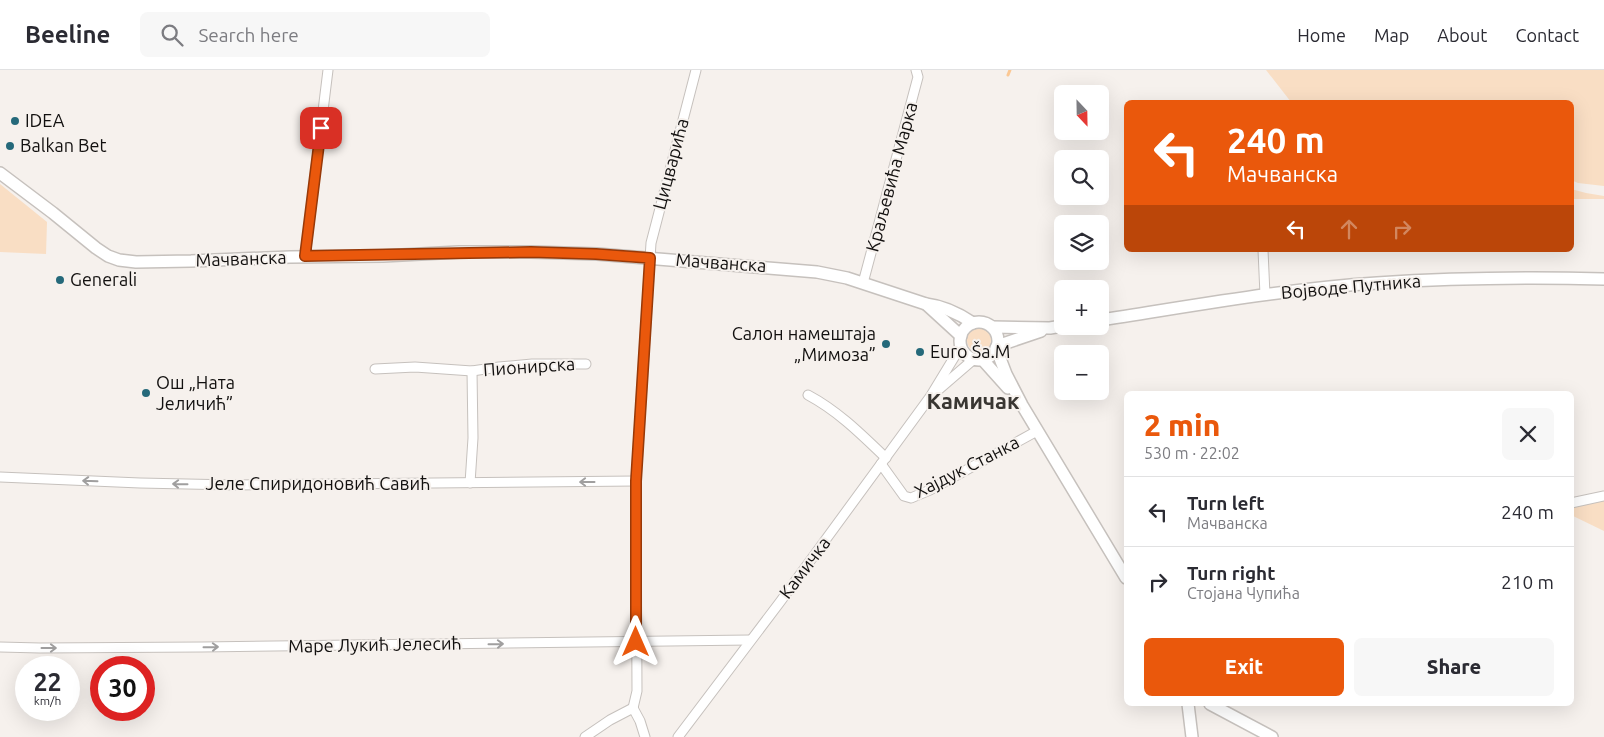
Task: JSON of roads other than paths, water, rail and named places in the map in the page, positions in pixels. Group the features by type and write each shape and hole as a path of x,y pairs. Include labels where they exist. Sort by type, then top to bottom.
{"main road":[{"name":"Мачванска","path":"0,173 96,248 108,256 119,260 136,262 191,261 305,256 531,252 596,254 808,271 847,278 926,304 938,306 973,323"},
{"name":"Војводе Путника","path":"1109,319 1218,301 1377,283 1531,277 1604,279"},
{"name":"Мачванска","path":"926,304 961,341"},
{"path":"1050,328 992,327 982,322 973,323 965,328 961,341 966,354 978,359 990,356 997,347 1054,327"},
{"path":"992,327 998,336 997,347"},
{"name":"Хајдук Станка","path":"997,347 1006,374 1022,405 1124,575"},
{"name":"Хајдук Станка","path":"978,359 1022,405"},
{"path":"1188,706 1192,737"},
{"path":"1214,706 1272,737"}],"street":[{"path":"305,256 328,70"},
{"name":"Цицварића","path":"633,708 637,691 636,481 651,243 696,70"},
{"name":"Краљевића Марка","path":"863,283 918,77 916,70"},
{"path":"1263,252 1264,295"},
{"name":"Камичка","path":"678,737 930,397 961,341"},
{"name":"Камичка","path":"930,397 978,359"},
{"name":"Пионирска","path":"375,368 415,367 472,371 532,364 586,364"},
{"name":"Пионирска","path":"470,483 473,438 472,371"},
{"name":"Хајдук Станка","path":"808,395 841,416 883,461 904,496 911,498 930,490 1037,431"},
{"name":"Јеле Спиридоновић Савић","path":"0,478 228,485 636,481"},
{"path":"1574,502 1604,496"},
{"name":"Маре Лукић Јелесић","path":"0,646 40,648 202,647 750,640"},
{"path":"585,737 610,720 633,708 645,737"}],"waterway":[{"name":"Камичак","path":"1008,75 1010,70"}],"place":[{"name":"IDEA","path":"15,121"},
{"name":"Balkan Bet","path":"10,146"},
{"name":"Generali","path":"60,280"},
{"name":"Салон намештаја „Мимоза”","path":"886,344"},
{"name":"Euro Ša.M","path":"920,352"},
{"name":"Ош „Ната Јеличић”","path":"146,393"}],"district":[{"name":"Камичак","path":"973,401"}]}
